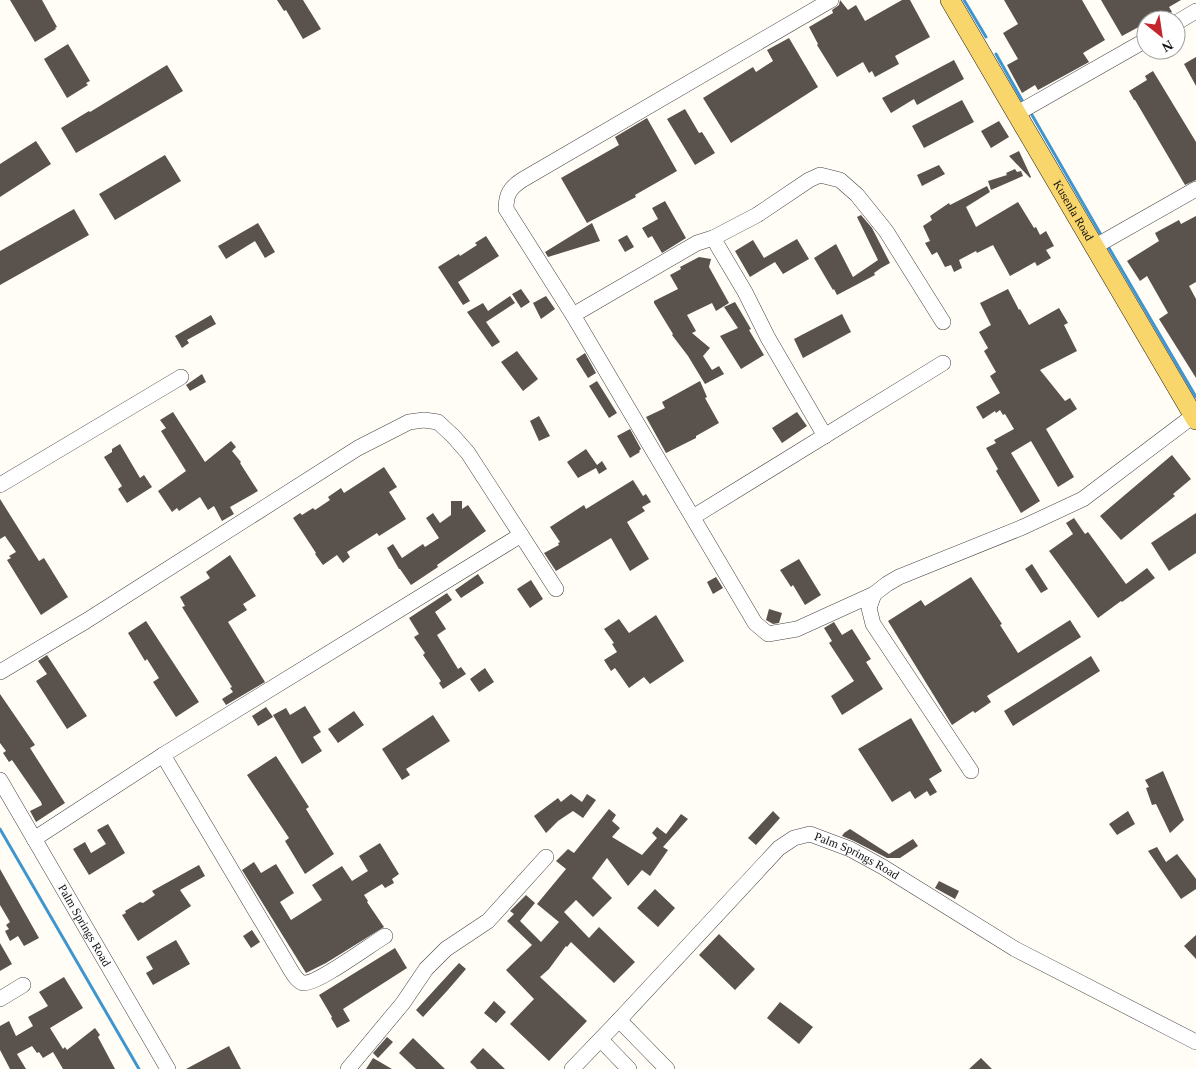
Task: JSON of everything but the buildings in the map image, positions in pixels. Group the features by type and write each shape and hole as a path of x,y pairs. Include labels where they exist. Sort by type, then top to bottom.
{"main road":[{"name":"Kusenla Road","path":"950,0 1195,418"}],"street":[{"path":"831,0 578,146 512,187 506,198 506,209 574,315 755,623 768,634 797,629 874,594 899,577 1023,527 1083,499 1195,418"},
{"path":"1016,114 1136,46"},
{"path":"574,315 697,243 713,238 757,215 809,180 820,175 840,180 857,195 886,231 943,322"},
{"path":"1094,247 1196,188"},
{"path":"713,238 825,436"},
{"path":"693,517 943,363"},
{"path":"0,485 181,377"},
{"path":"0,672 86,621 358,448 409,422 424,420 438,422 454,436 468,453 556,589"},
{"path":"34,839 163,755 521,535"},
{"path":"874,594 869,608 873,624 971,771"},
{"path":"163,755 299,981 304,983 320,977 384,936"},
{"name":"Palm Springs Road","path":"0,780 168,1069"},
{"name":"Palm Springs Road","path":"572,1069 779,848 794,838 810,834 850,849 883,867 1015,949 1196,1042"},
{"path":"348,1069 403,1003 426,969 446,949 488,921 546,857"},
{"path":"0,999 24,985"},
{"path":"619,1020 659,1066"},
{"path":"601,1040 629,1069"}],"waterway":[{"path":"964,0 986,37"},
{"path":"996,54 1022,100"},
{"path":"1032,115 1100,233"},
{"path":"1109,248 1196,397"},
{"path":"0,829 139,1069"}]}
